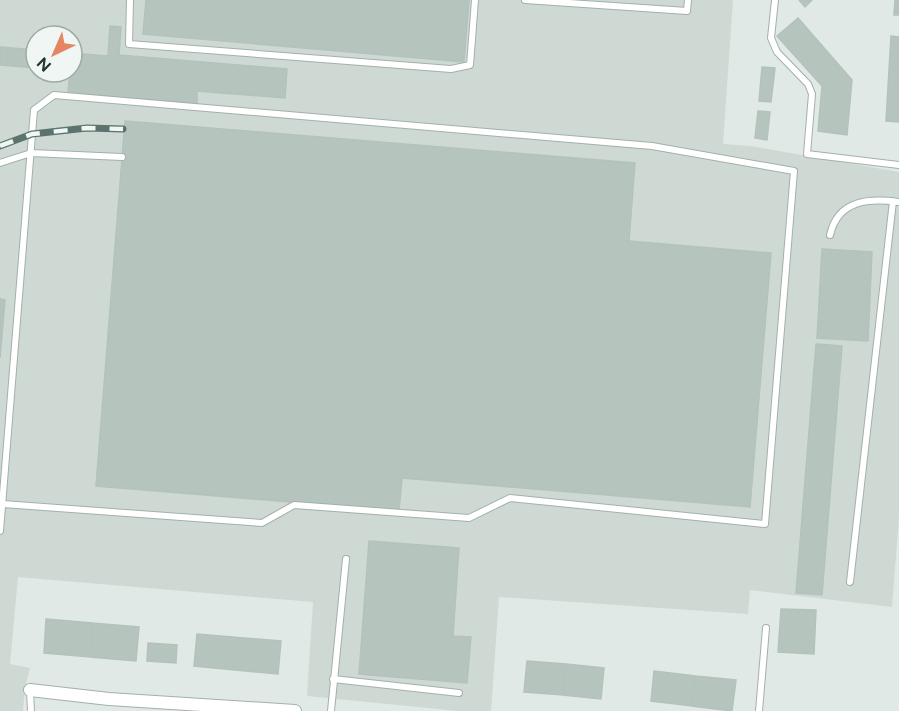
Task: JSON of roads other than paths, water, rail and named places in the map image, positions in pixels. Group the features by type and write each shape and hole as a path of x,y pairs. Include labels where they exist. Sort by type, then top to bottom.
{"street":[{"path":"30,690 109,699 295,711"}],"lane":[{"path":"130,0 129,44 451,69 470,65 475,0"},
{"path":"525,0 687,11 688,0"},
{"path":"775,0 771,38 777,52 808,84 812,94 807,154 899,165"},
{"path":"0,531 34,110 54,95 652,146 794,171 765,524 510,498 469,518 294,505 262,523 3,504"},
{"path":"0,163 31,153 122,157"},
{"path":"830,235 836,218 851,205 874,200 896,201 850,582"},
{"path":"331,711 346,560"},
{"path":"759,711 766,628"},
{"path":"333,679 459,693"},
{"path":"30,690 30,711"}],"railway":[{"path":"0,146 32,134 87,128 123,129"}]}
